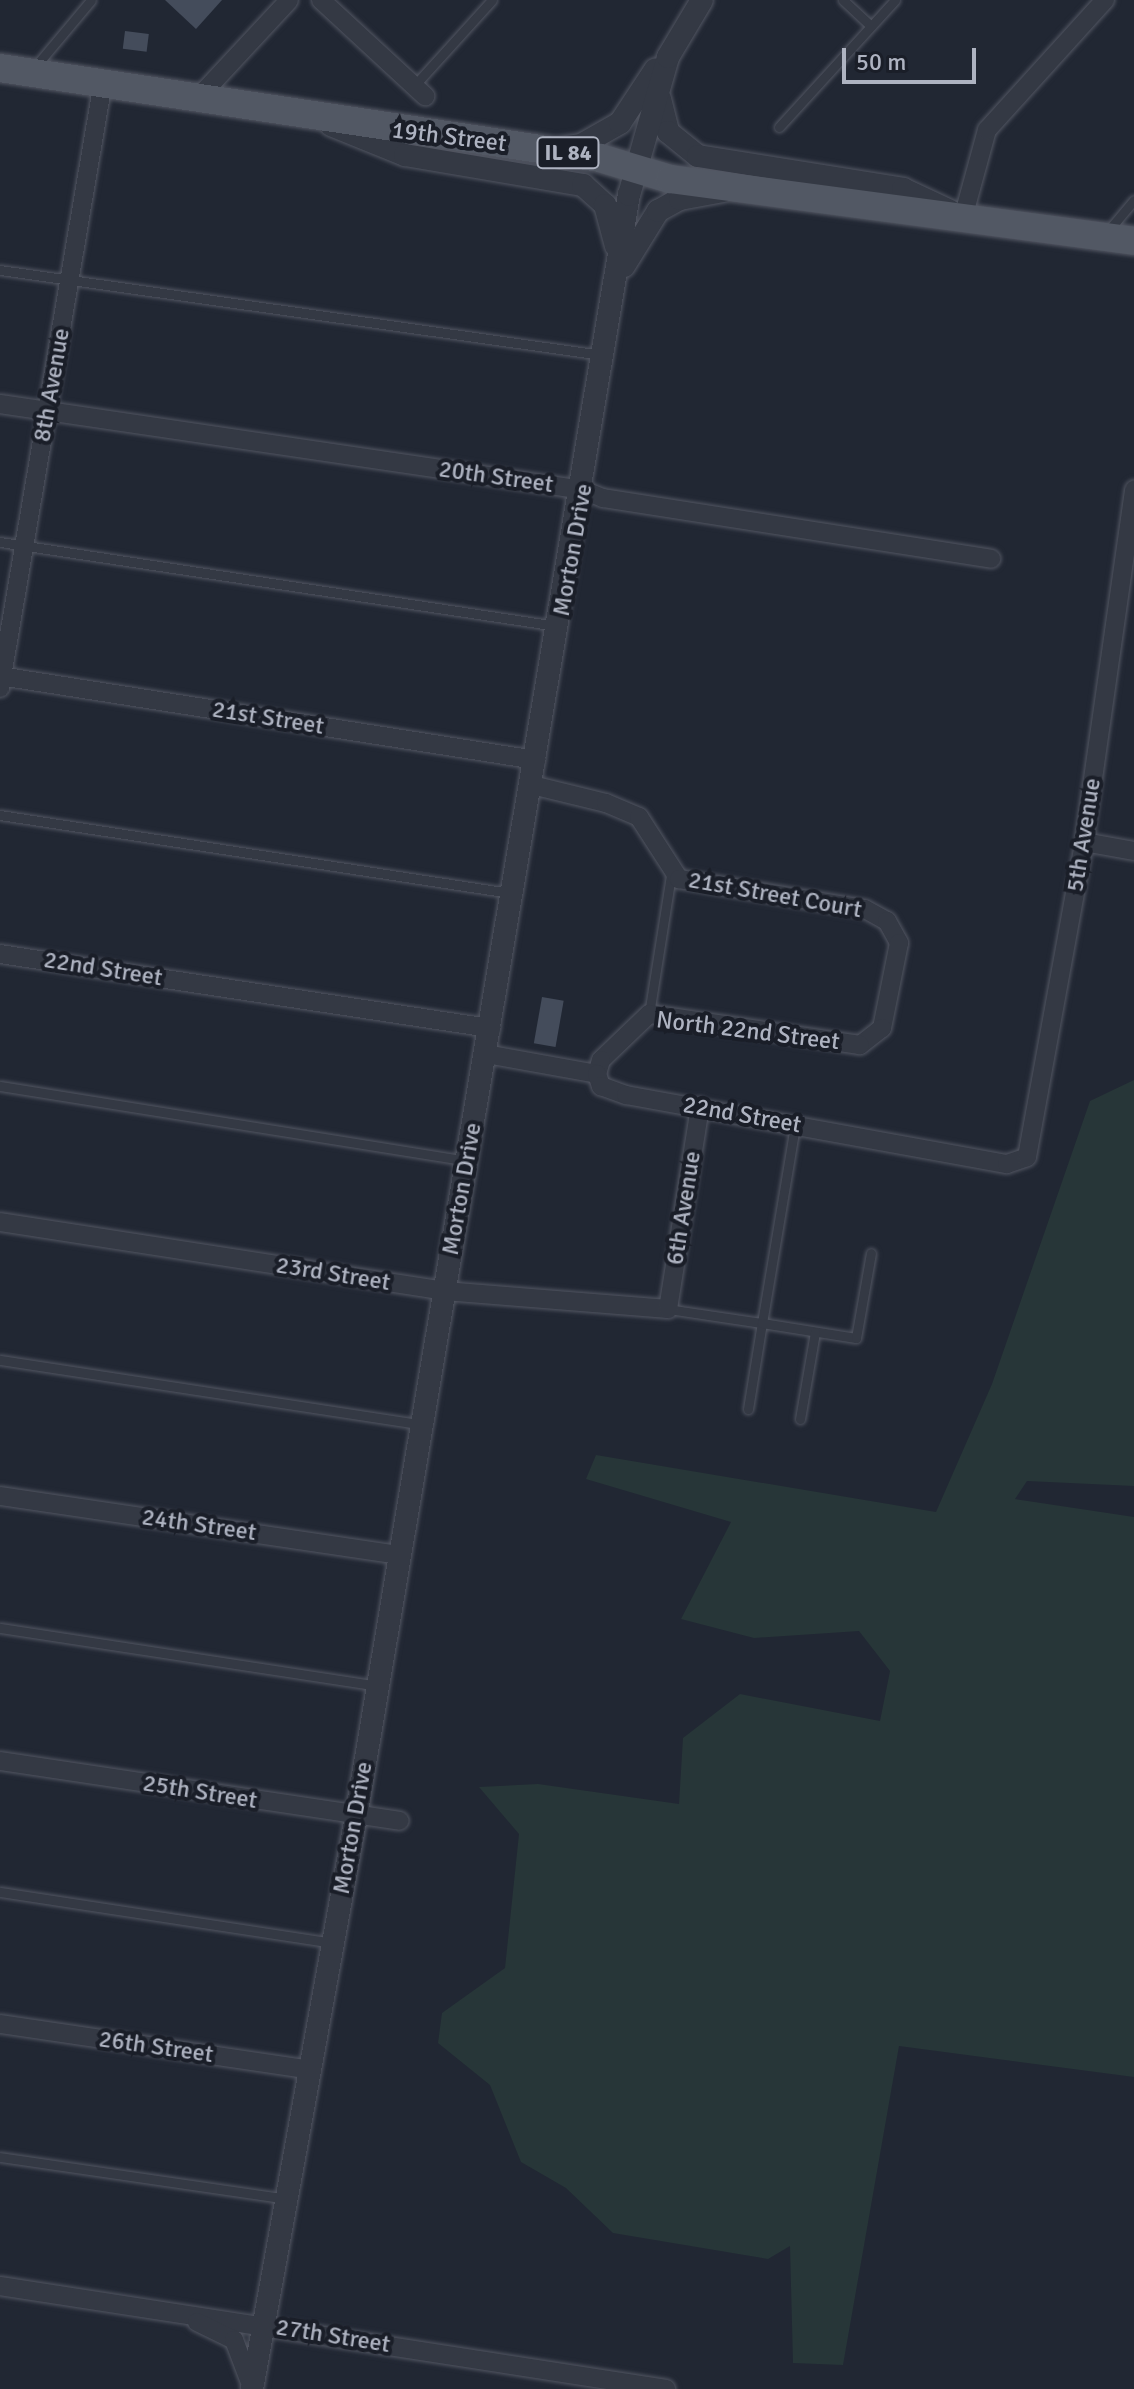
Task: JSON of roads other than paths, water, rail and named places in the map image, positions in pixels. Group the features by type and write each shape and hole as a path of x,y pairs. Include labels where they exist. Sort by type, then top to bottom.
{"main road":[{"name":"19th Street","path":"0,68 545,150 737,189 959,214 1134,241"}],"street":[{"path":"199,97 289,0"},
{"path":"321,0 419,91"},
{"name":"Morton Drive","path":"252,2389 356,1817 420,1424 491,1028 618,273 638,170 659,85 680,32 702,0"},
{"path":"659,85 663,124 690,153 903,189 959,214 987,130 1105,0"},
{"path":"545,150 581,145 620,123 680,32"},
{"name":"8th Avenue","path":"1,680 103,82"},
{"path":"304,115 405,155 583,185 605,205 618,273"},
{"path":"618,273 658,211 680,199 737,189"},
{"name":"20th Street","path":"0,404 583,490 603,498 991,559"},
{"name":"5th Avenue","path":"1007,1164 1027,1157 1036,1133 1084,842 1134,490"},
{"name":"21st Street","path":"1,680 536,760"},
{"name":"21st Street Court","path":"532,785 606,803 639,817 671,875 876,914 895,931 899,943 891,991"},
{"path":"1084,842 1134,851"},
{"name":"22nd Street","path":"0,954 491,1028"},
{"name":"North 22nd Street","path":"597,1074 601,1060 649,1014 860,1045 882,1028 891,991"},
{"name":"22nd Street","path":"486,1054 597,1074 601,1086 612,1091 1007,1164"},
{"name":"6th Avenue","path":"668,1309 700,1107"},
{"name":"23rd Street","path":"0,1222 444,1291 668,1309"},
{"name":"24th Street","path":"0,1496 398,1555"},
{"name":"25th Street","path":"0,1761 356,1817 400,1821"},
{"name":"26th Street","path":"0,2024 311,2070"},
{"name":"27th Street","path":"0,2286 666,2389"},
{"path":"172,2312 234,2340 252,2389"}],"lane":[{"path":"30,73 91,0"},
{"path":"419,91 492,0"},
{"path":"843,0 871,26"},
{"path":"779,127 895,0"},
{"path":"1103,237 1134,200"},
{"path":"0,270 605,356"},
{"path":"0,542 560,626"},
{"path":"0,815 513,893"},
{"path":"649,1014 671,875"},
{"path":"0,1086 466,1161"},
{"path":"748,1409 795,1125"},
{"path":"668,1309 856,1338 871,1253"},
{"path":"800,1419 815,1332"},
{"path":"0,1360 420,1424"},
{"path":"0,1628 378,1686"},
{"path":"0,1892 332,1943"},
{"path":"0,2157 287,2199"}]}
